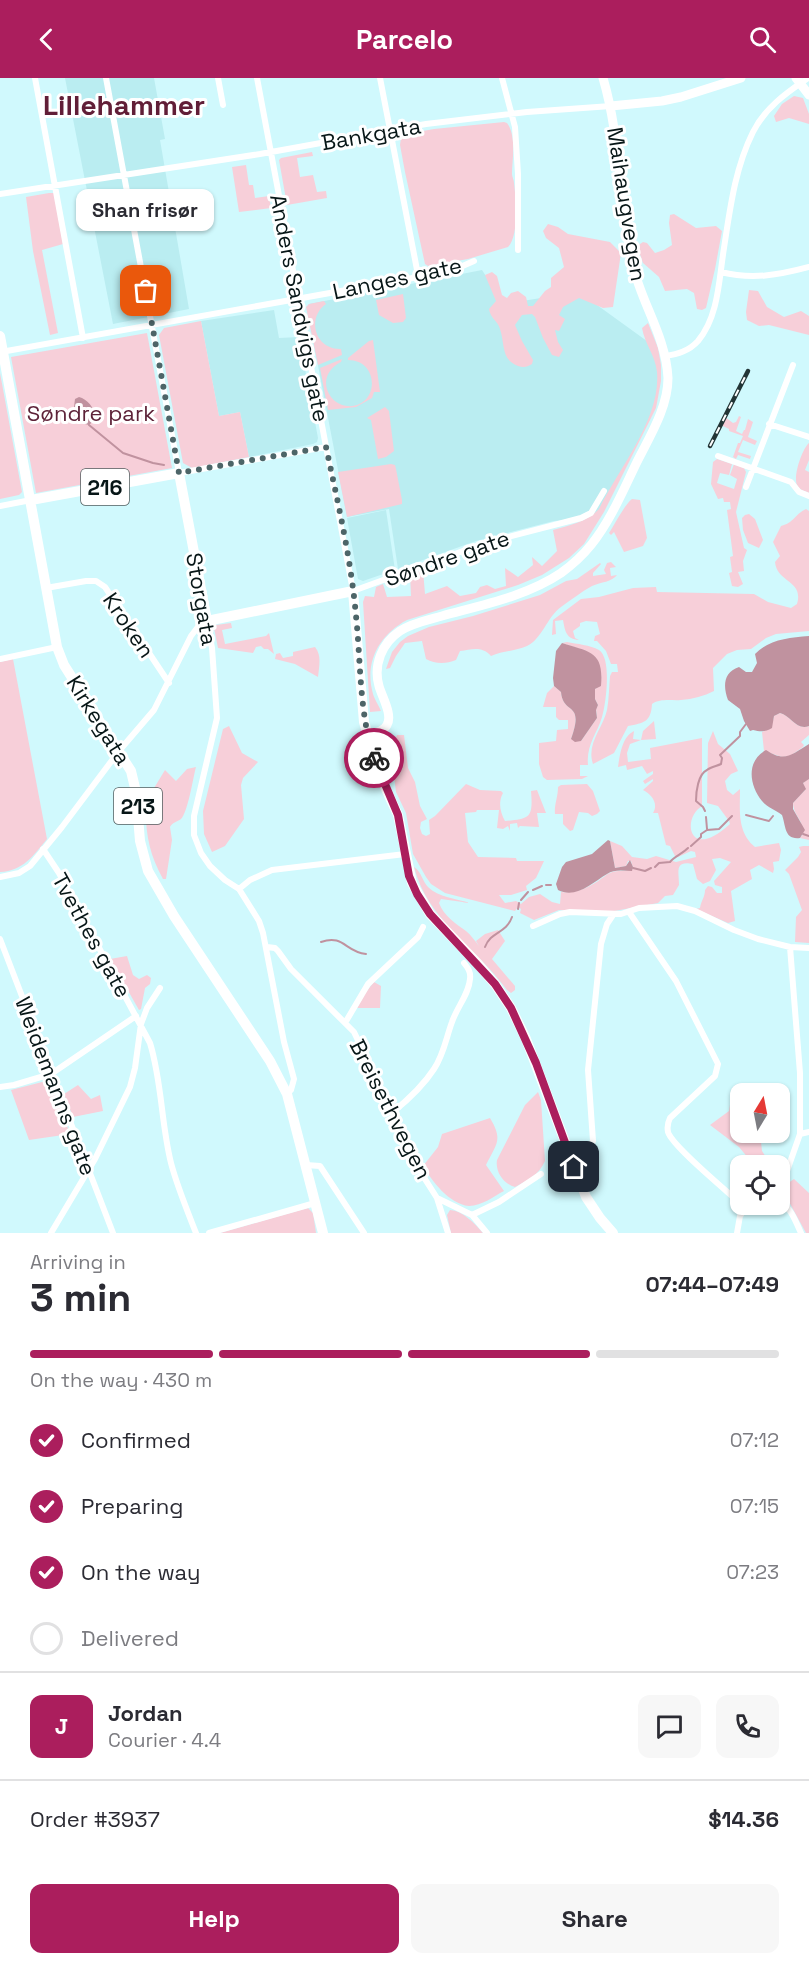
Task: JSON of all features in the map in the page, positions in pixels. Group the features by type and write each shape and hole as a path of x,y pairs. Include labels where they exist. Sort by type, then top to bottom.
{"main road":[{"name":"Kirkegata","path":"0,336 57,647 64,665 129,767 134,780 140,841 148,871 170,909 270,1061 291,1105 306,1165"},
{"name":"216","path":"30,500 179,473"},
{"name":"Storgata","path":"179,473 207,621"},
{"name":"Anders Sandvigs gate","path":"353,591 367,736 379,774 398,815 412,883 425,907 478,964 511,1008 530,1047 586,1197 613,1233"},
{"name":"Søndre gate","path":"207,621 353,591"},
{"name":"213","path":"306,1165 323,1233"}],"street":[{"path":"35,78 83,338"},
{"name":"Storgata","path":"106,78 179,473"},
{"path":"218,78 223,105"},
{"name":"Anders Sandvigs gate","path":"257,78 353,591"},
{"path":"380,78 418,275"},
{"path":"502,78 515,127 518,161 518,250"},
{"name":"Maihaugvegen","path":"367,736 387,726 387,711 378,685 377,672 379,658 392,637 413,624 497,600 544,583 581,556 616,504 660,413 667,388 665,356 660,336 643,298 633,264 611,105 603,78"},
{"name":"Bankgata","path":"0,194 271,152 426,124 681,98 741,78"},
{"path":"665,356 685,351 698,340 714,308 735,187 753,132 772,105 802,80 809,95"},
{"name":"Langes gate","path":"2,352 408,279 458,268 474,261"},
{"path":"721,272 759,277 809,267"},
{"path":"746,487 793,365"},
{"path":"769,424 809,437"},
{"path":"179,473 326,447"},
{"path":"718,456 791,482 799,492 809,496"},
{"name":"Søndre gate","path":"353,591 485,543 581,518 595,509 604,491"},
{"path":"0,506 30,500"},
{"name":"Kroken","path":"46,588 86,581 96,581 105,587 169,683"},
{"path":"0,877 24,870 62,827 119,751 154,710 191,636 201,623 207,621"},
{"name":"Storgata","path":"207,621 212,648 217,718 194,820 194,835 201,853 210,866 239,889 258,921 267,947 282,1032 294,1079 291,1090 287,1094"},
{"path":"0,659 57,647"},
{"name":"Tvethes gate","path":"43,849 59,873 150,1043 157,1065 171,1164 196,1233"},
{"path":"239,889 250,880 272,870 405,854"},
{"path":"533,926 570,912 613,915 651,906 677,906 695,911 740,932 790,947 809,948"},
{"path":"629,912 676,981 718,1064 715,1076 670,1118 668,1133 682,1150 730,1193"},
{"path":"569,1153 588,1148 593,1142 588,1070 601,944 607,924 613,915"},
{"path":"345,1023 368,984 418,937 423,927"},
{"name":"Weidemanns gate","path":"0,939 113,1233"},
{"name":"Breisethvegen","path":"267,947 275,948 291,969 354,1032 423,1176 437,1198 448,1233"},
{"path":"790,947 800,1072 800,1134 790,1162"},
{"path":"393,1112 418,1091 443,1053 452,1021 469,983 470,970 464,963"},
{"path":"51,1233 88,1171 130,1087 139,1021 160,988"},
{"path":"0,1087 51,1074 139,1021"},
{"path":"800,1134 809,1132"},
{"path":"306,1165 320,1166 364,1233"},
{"path":"472,1215 499,1202 541,1173"},
{"path":"437,1198 472,1215 487,1233"},
{"path":"209,1233 315,1203"},
{"path":"790,1211 801,1233"},
{"path":"737,1233 740,1215"}],"shaded area":[{"path":"65,78 154,78 165,139 160,140 189,309 113,324"},
{"path":"482,270 504,304 579,292 651,344 659,373 657,398 650,419 598,517 554,521 476,541 398,569 389,509 347,517 307,308 309,304"},
{"path":"274,310 279,338 299,337 318,438 313,444 249,457 240,412 219,416 201,321"},
{"path":"79,397 93,409 93,422 89,425 85,424 74,407 75,399"},
{"path":"386,510 395,570 363,581 358,579 347,518"},
{"path":"809,636 809,726 797,725 780,713 774,716 772,728 750,731 740,709 728,700 725,690 727,676 739,667 746,672 752,672 757,663 755,654 773,642"},
{"path":"562,643 587,651 597,659 600,666 601,686 595,689 595,699 598,705 597,718 581,741 575,742 571,739 575,727 575,713 565,704 561,692 554,686 556,651"},
{"path":"809,744 809,779 803,783 806,789 793,803 793,809 805,830 800,838 795,838 788,835 782,815 764,803 758,795 752,781 753,767 755,760 766,750 778,756 788,756"},
{"path":"608,840 615,868 626,866 630,860 632,871 610,872 590,885 571,893 558,890 556,884 566,862 592,854"}],"green space":[{"path":"794,96 803,98 809,114 809,124 789,118 776,122 774,116 782,104"},
{"path":"504,122 510,129 513,141 512,174 516,217 511,242 508,247 468,259 428,266 425,264 405,172 400,145 401,138 406,134 434,129"},
{"path":"312,152 313,156 297,158 300,177 313,175 317,192 326,191 327,198 287,205 279,160"},
{"path":"246,165 249,185 253,185 255,198 269,196 271,208 239,212 232,167"},
{"path":"54,193 63,244 42,250 58,333 50,335 33,251 26,197"},
{"path":"674,214 696,228 716,226 722,231 706,308 702,310 697,309 694,293 687,289 665,291 659,277 643,263 637,246 643,242 647,243 655,253 672,245 669,223 670,215"},
{"path":"548,224 568,234 610,242 621,253 613,307 603,308 579,298 563,307 559,315 565,319 559,331 555,330 563,350 559,357 552,355 535,317 532,314 522,315 515,325 533,360 532,364 520,367 509,360 504,351 499,326 489,309 496,301 485,275 492,272 497,276 502,295 507,298 511,293 518,291 526,297 528,306 533,306 551,287 551,278 564,267 559,248 546,238 543,231"},
{"path":"749,290 758,291 767,307 784,317 801,311 809,316 809,335 769,325 759,326 747,320"},
{"path":"403,294 406,318 403,322 393,323 379,315 376,300"},
{"path":"324,301 326,304 316,317 316,332 325,344 341,349 342,355 318,365 306,307 309,304"},
{"path":"201,321 219,416 240,412 249,457 192,468 183,463 159,335 164,328"},
{"path":"648,323 658,348 661,365 661,381 656,408 604,512 584,544 569,558 542,575 518,585 407,620 397,626 382,642 372,660 373,694 381,711 370,712 363,602 365,596 374,597 376,587 383,584 387,597 411,596 410,574 423,570 425,594 447,586 460,596 476,593 480,587 487,585 495,589 506,586 505,568 518,577 533,565 532,557 542,566 557,551 553,530 584,520 599,509 646,425 656,390 657,372 642,328"},
{"name":"Søndre park","path":"147,333 172,468 36,493 11,357"},
{"path":"373,340 380,392 374,392 372,398 356,407 328,410 320,368 342,359 329,372 326,387 336,402 347,406 358,405 370,393 371,375 359,362 348,360 348,358"},
{"path":"0,373 22,492 19,495 0,499"},
{"path":"385,407 389,411 394,451 378,459 371,420 367,418"},
{"path":"739,416 741,417 736,431 742,434 748,419 753,422 748,437 757,441 755,445 743,440 738,452 751,456 750,459 738,455 736,459 733,457 743,436 721,425 725,417 733,423"},
{"path":"809,443 809,460 805,470 809,472 809,493 799,488 796,475"},
{"path":"717,459 732,464 729,475 720,473 717,483 734,489 737,479 730,475 734,464 744,468 746,472 736,512 744,548 747,550 743,561 744,571 738,572 743,584 738,587 732,586 729,573 732,572 730,557 733,556 727,510 731,509 730,502 724,502 723,498 718,499 711,484 713,462"},
{"path":"395,465 402,504 347,517 338,472"},
{"path":"632,499 640,500 647,538 643,546 624,552 614,532 611,535 609,533"},
{"path":"806,509 809,511 809,631 776,634 751,649 737,650 727,654 713,668 714,691 694,698 655,702 652,704 646,721 628,726 614,753 593,764 591,757 593,743 605,717 610,676 612,672 618,672 617,664 611,664 606,651 597,641 594,641 595,636 600,634 597,622 580,623 580,626 573,631 575,638 579,640 569,636 563,620 555,621 556,634 552,635 553,620 581,599 633,588 656,587 657,592 754,594 768,602 791,608 797,604 797,590 777,569 775,562 780,556 773,542 781,526 789,523"},
{"path":"749,514 755,519 763,540 759,548 748,543 743,530 742,518"},
{"path":"611,562 616,567 610,568 611,576 617,575 615,577 592,586 561,607 537,638 527,646 491,656 480,649 460,651 456,660 441,663 426,659 422,641 405,643 390,668 386,669 392,652 408,636 429,627 540,595 566,581 577,579 600,563 593,576 606,574 604,570 607,563"},
{"path":"231,623 232,628 222,630 225,644 266,636 269,633 274,654 261,646 256,647 253,653 218,648 214,628 216,625"},
{"path":"562,643 592,647 603,655 607,671 605,702 602,717 590,746 588,765 580,765 580,776 588,776 582,779 547,780 543,777 539,764 539,743 556,741 557,730 568,729 568,720 559,720 556,717 556,707 543,707 547,693 554,686 561,692 565,704 575,713 575,727 571,739 581,741 597,718 598,705 594,689 597,688 586,651"},
{"path":"315,647 319,657 318,677 295,664 275,659 276,654 280,653 283,658 293,656 293,652"},
{"path":"13,659 47,839 21,866 0,872 0,662"},
{"path":"780,713 797,725 809,726 809,735 801,742 803,747 790,756 782,757 764,751 762,732 767,730 773,722 774,716"},
{"path":"654,721 656,739 641,740 643,731"},
{"path":"229,726 242,753 258,762 243,778 241,785 244,819 225,846 212,852 204,834 203,811 223,729"},
{"path":"634,731 633,739 641,740 630,744 627,753 628,762 651,759 650,748 702,738 702,806 695,812 691,827 693,834 705,839 716,835 730,824 718,806 707,803 708,743 713,731 718,744 730,754 738,771 731,774 725,781 727,790 733,795 740,789 741,821 745,835 755,847 779,843 781,850 779,861 773,862 773,873 759,865 750,870 752,879 731,891 735,921 728,923 696,909 700,908 708,886 717,893 722,893 722,887 715,885 714,881 731,862 720,858 712,859 716,870 710,881 703,884 697,879 693,864 680,865 679,885 673,895 665,896 658,903 609,912 559,910 534,920 520,913 521,909 518,907 515,911 445,893 431,884 426,877 413,854 406,813 396,792 392,760 393,745 397,735 404,735 408,768 415,782 420,806 427,819 421,822 420,828 422,834 426,836 430,834 429,820 466,784 480,790 501,791 503,793 500,807 505,821 520,819 528,815 531,811 531,791 537,790 546,813 537,813 539,827 520,826 518,828 517,823 510,824 510,831 508,826 503,829 497,828 499,810 477,810 465,813 468,842 478,857 544,861 536,878 526,886 527,890 511,895 499,895 505,903 516,901 521,904 529,897 540,894 560,904 561,892 583,889 609,873 633,868 631,861 628,861 626,866 615,868 610,841 622,846 632,857 647,859 656,856 676,862 696,857 695,852 691,851 678,857 675,856 670,846 666,845 658,813 653,813 655,802 643,790 653,781 653,779 645,784 643,781 653,774 653,771 647,774 642,766 627,770 626,765 618,767 622,746 627,737"},
{"path":"196,767 184,815 170,827 172,840 166,879 163,879 154,861 149,843 146,804 154,803 153,797 148,798 165,770 176,781 187,769"},
{"path":"808,779 809,840 800,838 803,829 793,803 805,790 803,783"},
{"path":"587,784 593,791 600,811 592,816 579,812 573,830 570,831 563,824 563,814 555,814 558,787"},
{"path":"809,846 809,943 795,942 796,917 802,910 789,874 785,870 798,857 801,852 799,847"},
{"path":"414,867 432,890 470,903 441,899 439,903 447,916 468,933 479,946 476,941 485,934 498,930 505,941 492,959 515,986 515,990 511,993 507,990 441,918 421,886"},
{"path":"127,956 133,975 139,979 147,975 151,978 150,984 145,988 139,1010 110,959"},
{"path":"374,982 381,986 380,1008 357,1008 366,992"},
{"path":"50,1080 70,1134 29,1140 11,1090"},
{"path":"78,1085 91,1099 100,1095 103,1111 73,1117 64,1094"},
{"path":"538,1092 541,1100 545,1161 536,1174 515,1187 501,1177 497,1169 497,1160 525,1105"},
{"path":"730,1104 730,1140 710,1125 729,1111"},
{"path":"490,1118 496,1132 497,1142 486,1165 504,1191 479,1204 469,1206 455,1201 442,1191 423,1166 438,1147 442,1134"},
{"path":"734,1143 761,1143 765,1155 746,1155"},
{"path":"794,1179 809,1193 809,1233 806,1233 790,1204 790,1182"},
{"path":"308,1208 313,1213 316,1233 220,1233"},
{"path":"450,1210 464,1215 483,1233 451,1233 447,1215"}],"waterway":[{"path":"89,425 123,453 164,465"},
{"path":"705,811 696,801 700,779 704,772 721,764 720,755 740,736 746,724"},
{"path":"746,815 769,821 773,816"},
{"path":"691,846 701,837 701,834 707,830 719,829 732,816"},
{"path":"706,817 707,829"},
{"path":"803,834 809,836"},
{"path":"655,867 659,863 670,862 688,848"},
{"path":"633,868 645,871 651,868"},
{"path":"546,885 551,885"},
{"path":"533,890 542,886"},
{"path":"521,900 528,892"},
{"path":"518,909 519,903"},
{"path":"485,947 491,938 506,927 512,917"},
{"path":"321,942 335,940 359,953 366,954"}],"railway":[{"path":"710,446 748,371"}],"way so far":[{"path":"146,291 179,473 326,447 352,580 357,616 364,722 374,758"}],"place":[{"name":"Shan frisør","path":"146,291"}],"district":[{"name":"Lillehammer","path":"124,105"}],"route":[{"path":"374,758 398,815 409,876 417,894 430,914 495,984 511,1008 536,1063 574,1167"}]}
